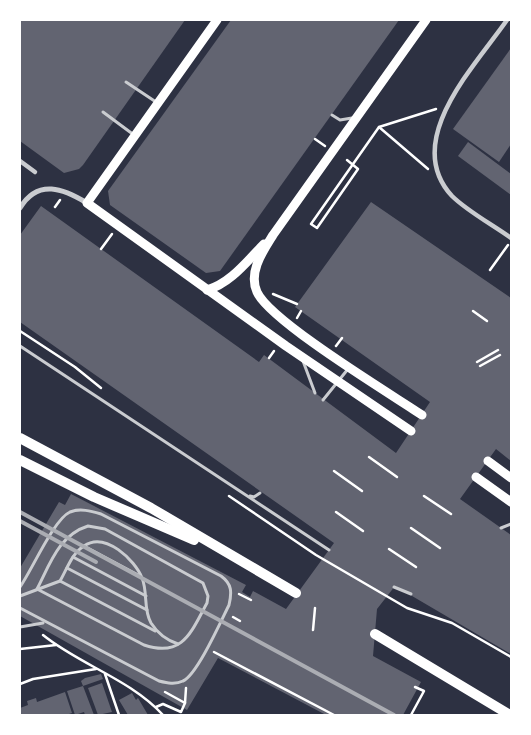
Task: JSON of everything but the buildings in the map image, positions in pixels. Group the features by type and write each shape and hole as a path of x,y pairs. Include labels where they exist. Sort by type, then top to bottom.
{"highway":[{"path":"20,438 143,504 222,552 296,593"},
{"path":"20,460 103,501 222,552"},
{"path":"374,634 510,715"}],"main road":[{"path":"217,20 156,103 87,203 207,290 411,431"},
{"path":"422,415 283,320 267,305 256,290 254,275 257,263 273,235 426,20"},
{"path":"207,290 216,287 230,278 273,235"},
{"path":"488,461 511,478"},
{"path":"476,477 511,502"}],"street":[{"path":"507,20 447,106 438,127 434,146 440,180 453,197 511,240"},
{"path":"20,161 35,172"},
{"path":"20,208 32,194 51,188 66,191 87,203"}],"lane":[{"path":"126,82 156,103"},
{"path":"103,112 135,136"},
{"path":"332,115 345,121 360,112"},
{"path":"20,346 329,550"},
{"path":"298,354 310,376 315,393"},
{"path":"324,400 350,367"},
{"path":"249,496 254,497 260,493"},
{"path":"20,587 57,522 71,512 80,510 101,514 221,576 231,587 229,605 193,672 183,681 171,684 159,681 20,608"},
{"path":"501,528 511,524"},
{"path":"88,526 105,529 203,583 208,596 207,603 189,635 179,645 166,649 155,649 37,589 67,536 76,530 88,526"},
{"path":"20,596 60,581 73,557 83,546 95,542 109,546 132,561 142,576 147,596 147,610 152,624 163,638 179,645"},
{"path":"83,546 142,576"},
{"path":"73,557 147,596"},
{"path":"67,568 147,610"},
{"path":"60,581 158,632"},
{"path":"394,587 411,594"},
{"path":"20,627 43,623"}],"path":[{"path":"347,160 358,169 317,228 311,224 379,127 447,106"},
{"path":"379,127 440,180"},
{"path":"55,208 60,198"},
{"path":"490,270 511,240"},
{"path":"473,312 487,321"},
{"path":"20,331 86,375 104,390"},
{"path":"335,348 342,338"},
{"path":"477,362 498,350"},
{"path":"480,366 500,355"},
{"path":"369,458 397,476"},
{"path":"334,471 362,491"},
{"path":"424,496 451,514"},
{"path":"336,512 363,531"},
{"path":"411,528 440,548"},
{"path":"390,549 416,568"},
{"path":"313,630 314,608"},
{"path":"407,608 452,623 511,657"},
{"path":"42,634 56,645 134,690 163,715"},
{"path":"20,649 56,645"},
{"path":"212,652 334,715"},
{"path":"20,684 33,679 97,668"},
{"path":"105,673 119,715"},
{"path":"411,715 424,691 415,687"},
{"path":"156,707 163,704 180,712 185,703"}],"railway":[{"path":"20,512 394,715"},
{"path":"20,521 96,562"}]}
